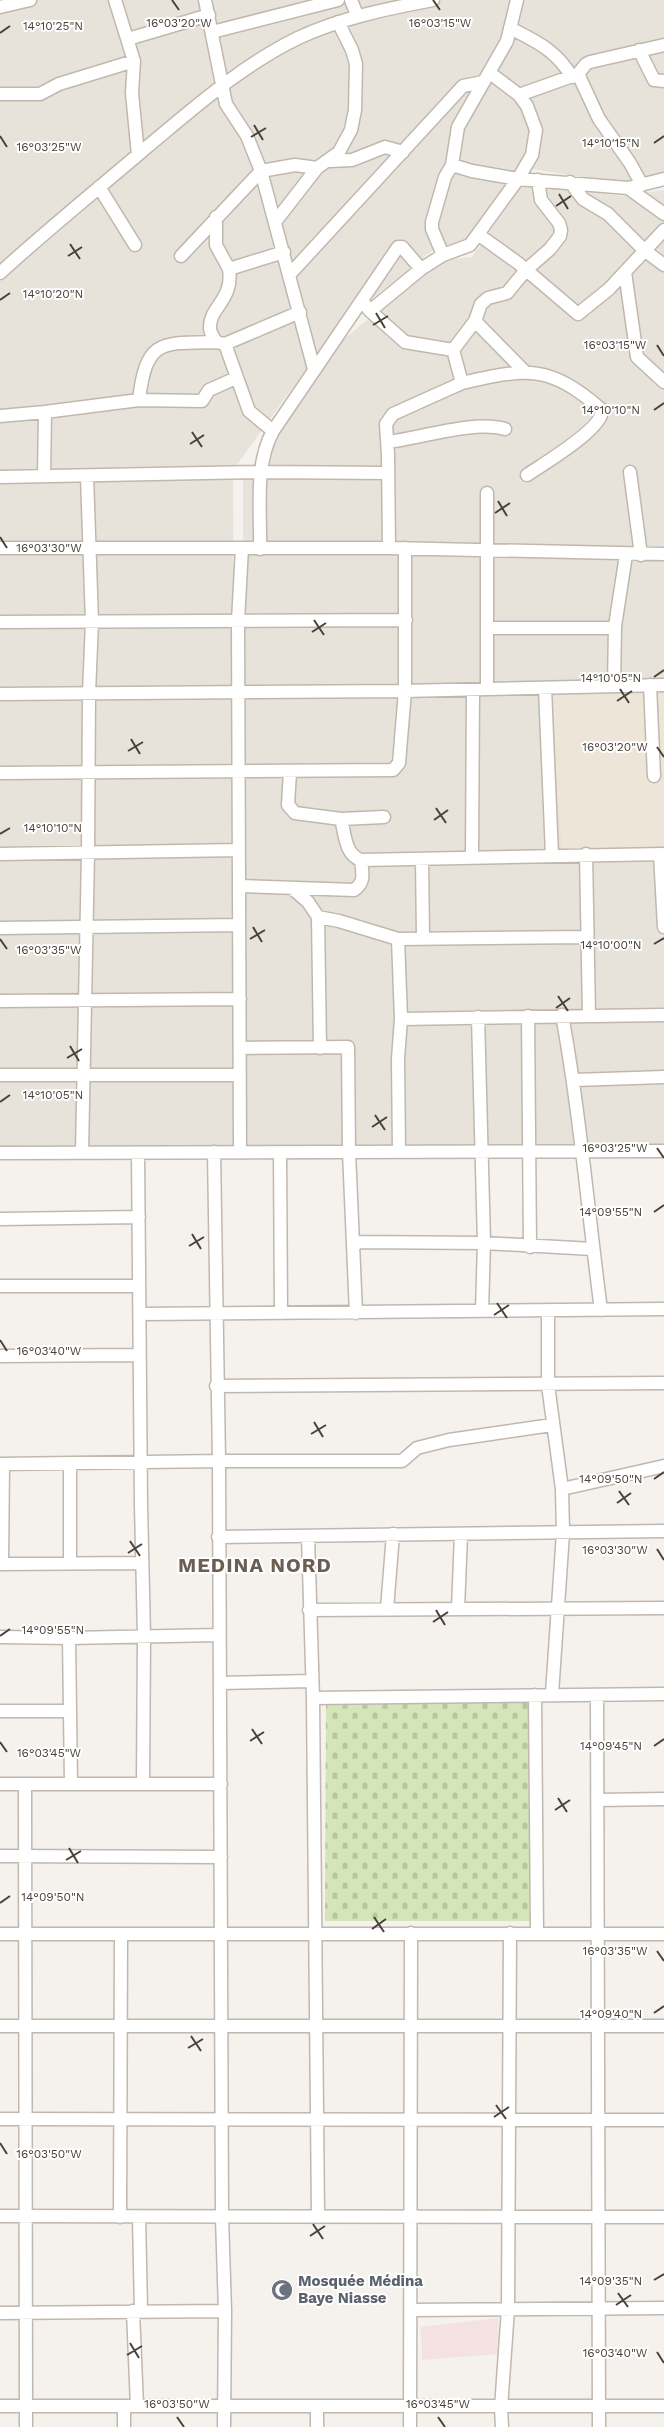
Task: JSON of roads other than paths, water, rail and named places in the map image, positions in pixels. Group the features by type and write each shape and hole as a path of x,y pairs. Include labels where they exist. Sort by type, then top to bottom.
{"street":[{"path":"7,4 30,0"},
{"path":"115,0 134,61 132,93 138,155"},
{"path":"205,0 220,86 226,104 247,136 261,171 314,368"},
{"path":"212,32 338,0"},
{"path":"351,0 357,15"},
{"path":"0,273 220,86 262,58 299,38 357,15 400,3 432,0"},
{"path":"443,255 432,229 432,222 445,177 452,165 458,127 507,41 518,0"},
{"path":"128,40 209,15"},
{"path":"275,222 317,168 330,161 339,152 351,130 355,110 356,64 352,50 338,22"},
{"path":"510,28 543,44 556,54 575,75 599,119 630,163 656,184"},
{"path":"519,95 575,75 586,64 664,45"},
{"path":"639,50 654,80 664,81"},
{"path":"0,94 40,94 59,84 134,61"},
{"path":"290,274 463,86 486,78 519,95 527,106 536,130 532,155 518,179 479,235 468,246 443,255 367,306"},
{"path":"330,161 352,160 385,147 404,152"},
{"path":"180,256 261,171 295,165 317,168"},
{"path":"452,165 518,179 628,188 656,184"},
{"path":"453,350 475,321 481,304 488,298 507,293 526,270 550,249 562,230 559,223 541,200 538,180"},
{"path":"570,182 583,199 608,214 644,250 664,265"},
{"path":"99,187 135,245"},
{"path":"628,188 664,214"},
{"path":"216,218 216,245 228,269 231,283 210,327 220,343 249,411 274,431"},
{"path":"479,235 526,270 578,314 596,302 664,230"},
{"path":"260,549 264,452 274,431 314,368 367,306 400,246 421,269"},
{"path":"228,269 284,252"},
{"path":"625,272 637,357 664,382"},
{"path":"367,306 405,342 453,350"},
{"path":"139,400 146,364 157,350 168,343 220,343 300,312"},
{"path":"475,321 524,371"},
{"path":"453,350 462,383"},
{"path":"389,548 388,442 386,424 393,414 462,383 524,371 546,375 567,384 602,410 602,415 598,422 562,452 527,475"},
{"path":"0,416 139,400 202,401 209,390 236,378"},
{"path":"44,476 45,412"},
{"path":"388,442 478,426 494,426 505,430"},
{"path":"0,477 262,472 388,473"},
{"path":"630,472 641,555"},
{"path":"82,1153 88,853 88,693 92,622 87,476"},
{"path":"487,493 487,689"},
{"path":"0,548 405,548 626,555 664,554"},
{"path":"240,1152 238,621 242,548"},
{"path":"0,773 393,770 399,763 406,692 405,548"},
{"path":"614,686 615,626 626,555"},
{"path":"0,622 406,620"},
{"path":"488,628 546,630 611,628 615,626"},
{"path":"0,694 406,692 664,684"},
{"path":"650,685 654,776"},
{"path":"545,688 552,855"},
{"path":"472,857 473,690"},
{"path":"290,772 288,805 295,813 341,819 384,817"},
{"path":"341,819 349,851 354,857 361,860 586,854 662,854 664,927"},
{"path":"0,854 239,850"},
{"path":"586,854 589,1015"},
{"path":"422,859 423,938"},
{"path":"239,886 354,890 360,886 363,879 361,860"},
{"path":"292,888 308,902 318,918 320,1048"},
{"path":"318,918 339,921 398,939 587,937"},
{"path":"0,928 239,924"},
{"path":"398,939 401,1019 398,1059 399,1152"},
{"path":"0,1001 240,999"},
{"path":"401,1019 562,1015 664,1015"},
{"path":"562,1015 574,1080 601,1310"},
{"path":"528,1016 530,1247"},
{"path":"478,1017 480,1152 484,1243 482,1311"},
{"path":"240,1048 348,1047 356,1312"},
{"path":"0,1075 240,1075"},
{"path":"574,1080 664,1078"},
{"path":"0,1153 664,1151"},
{"path":"214,1152 221,1784 222,2217 225,2311 224,2427"},
{"path":"280,1152 281,1313"},
{"path":"138,1153 144,1636 143,1784"},
{"path":"0,1218 139,1217"},
{"path":"354,1246 358,1242 484,1243 593,1249"},
{"path":"0,1286 139,1286"},
{"path":"140,1314 664,1309"},
{"path":"548,1310 548,1385 562,1489 563,1533 552,1694"},
{"path":"0,1356 140,1355"},
{"path":"216,1386 664,1383"},
{"path":"142,1563 70,1562 1,1564 1,1464 402,1461 417,1448 449,1440 552,1425"},
{"path":"70,1464 70,1562"},
{"path":"562,1489 664,1466"},
{"path":"218,1537 664,1531"},
{"path":"387,1609 393,1534"},
{"path":"458,1609 461,1534"},
{"path":"308,1536 313,1698 318,2217"},
{"path":"309,1610 664,1608"},
{"path":"0,1637 69,1638 219,1635"},
{"path":"69,1638 71,1784"},
{"path":"220,1683 312,1682"},
{"path":"313,1698 664,1694"},
{"path":"535,1695 537,1933"},
{"path":"597,1695 599,2427"},
{"path":"0,1711 70,1711"},
{"path":"0,1784 221,1784"},
{"path":"25,1784 27,1934 26,2427"},
{"path":"597,1800 664,1799"},
{"path":"0,1856 221,1857"},
{"path":"410,2427 411,1933"},
{"path":"502,2427 501,2408 508,2309 510,1933"},
{"path":"0,1934 664,1934"},
{"path":"120,2217 122,2120 121,1934"},
{"path":"0,2026 664,2026"},
{"path":"0,2119 664,2120"},
{"path":"0,2216 664,2217"},
{"path":"137,2406 139,2217"},
{"path":"411,2310 664,2308"},
{"path":"0,2313 225,2311"},
{"path":"0,2406 26,2406 124,2417"},
{"path":"115,2427 137,2406 501,2408 664,2406"},
{"path":"317,2406 317,2427"}],"place":[{"name":"Mosquée Médina Baye Niasse","path":"282,2290"}],"district":[{"name":"MEDINA NORD","path":"255,1565"}]}
